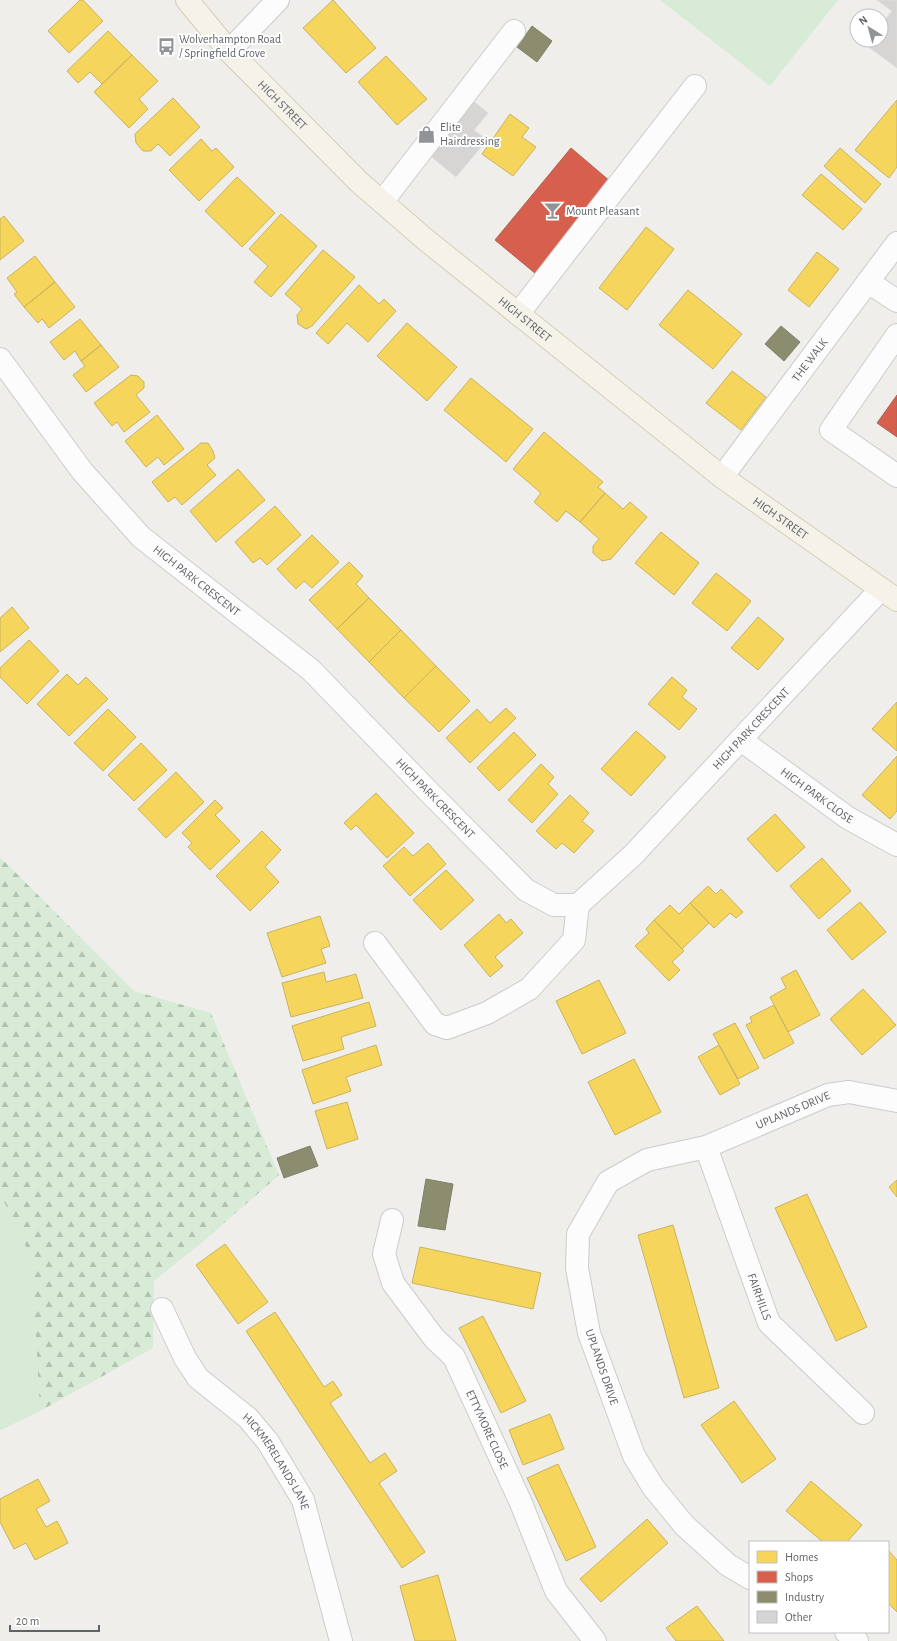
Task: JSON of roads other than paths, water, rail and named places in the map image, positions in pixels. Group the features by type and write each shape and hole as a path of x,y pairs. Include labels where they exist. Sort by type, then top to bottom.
{"main road":[{"name":"HIGH STREET","path":"187,0 230,51 359,182 426,240 722,477 889,595"}],"street":[{"path":"230,51 278,0"},
{"path":"382,202 514,31"},
{"path":"518,314 696,86"},
{"name":"THE WALK","path":"722,477 897,244"},
{"path":"868,282 897,302"},
{"path":"897,335 831,430 897,476"},
{"name":"HIGH PARK CRESCENT","path":"0,359 82,471 141,537 311,670 526,890 554,905 578,905 633,855 741,740 889,595"},
{"name":"HIGH PARK CLOSE","path":"741,740 848,818 897,845"},
{"path":"375,943 435,1024 447,1028 487,1013 529,989 574,940 578,905"},
{"name":"UPLANDS DRIVE","path":"749,1577 728,1565 684,1524 653,1487 634,1456 589,1333 577,1268 578,1234 608,1182 647,1160 706,1147 828,1095 849,1092 897,1101"},
{"name":"FAIRHILLS","path":"706,1147 769,1323 863,1413"},
{"name":"ETTYMORE CLOSE","path":"392,1220 384,1254 393,1283 434,1338 454,1357 521,1503 556,1591 595,1641"},
{"name":"HICKMERELANDS LANE","path":"162,1309 185,1358 198,1378 248,1418 268,1442 303,1500 341,1641"},
{"path":"847,1633 858,1641"}],"place":[{"name":"Wolverhampton Road / Springfield Grove","path":"166,46"},
{"name":"Elite Hairdressing","path":"427,134"},
{"name":"Mount Pleasant","path":"553,211"}]}
